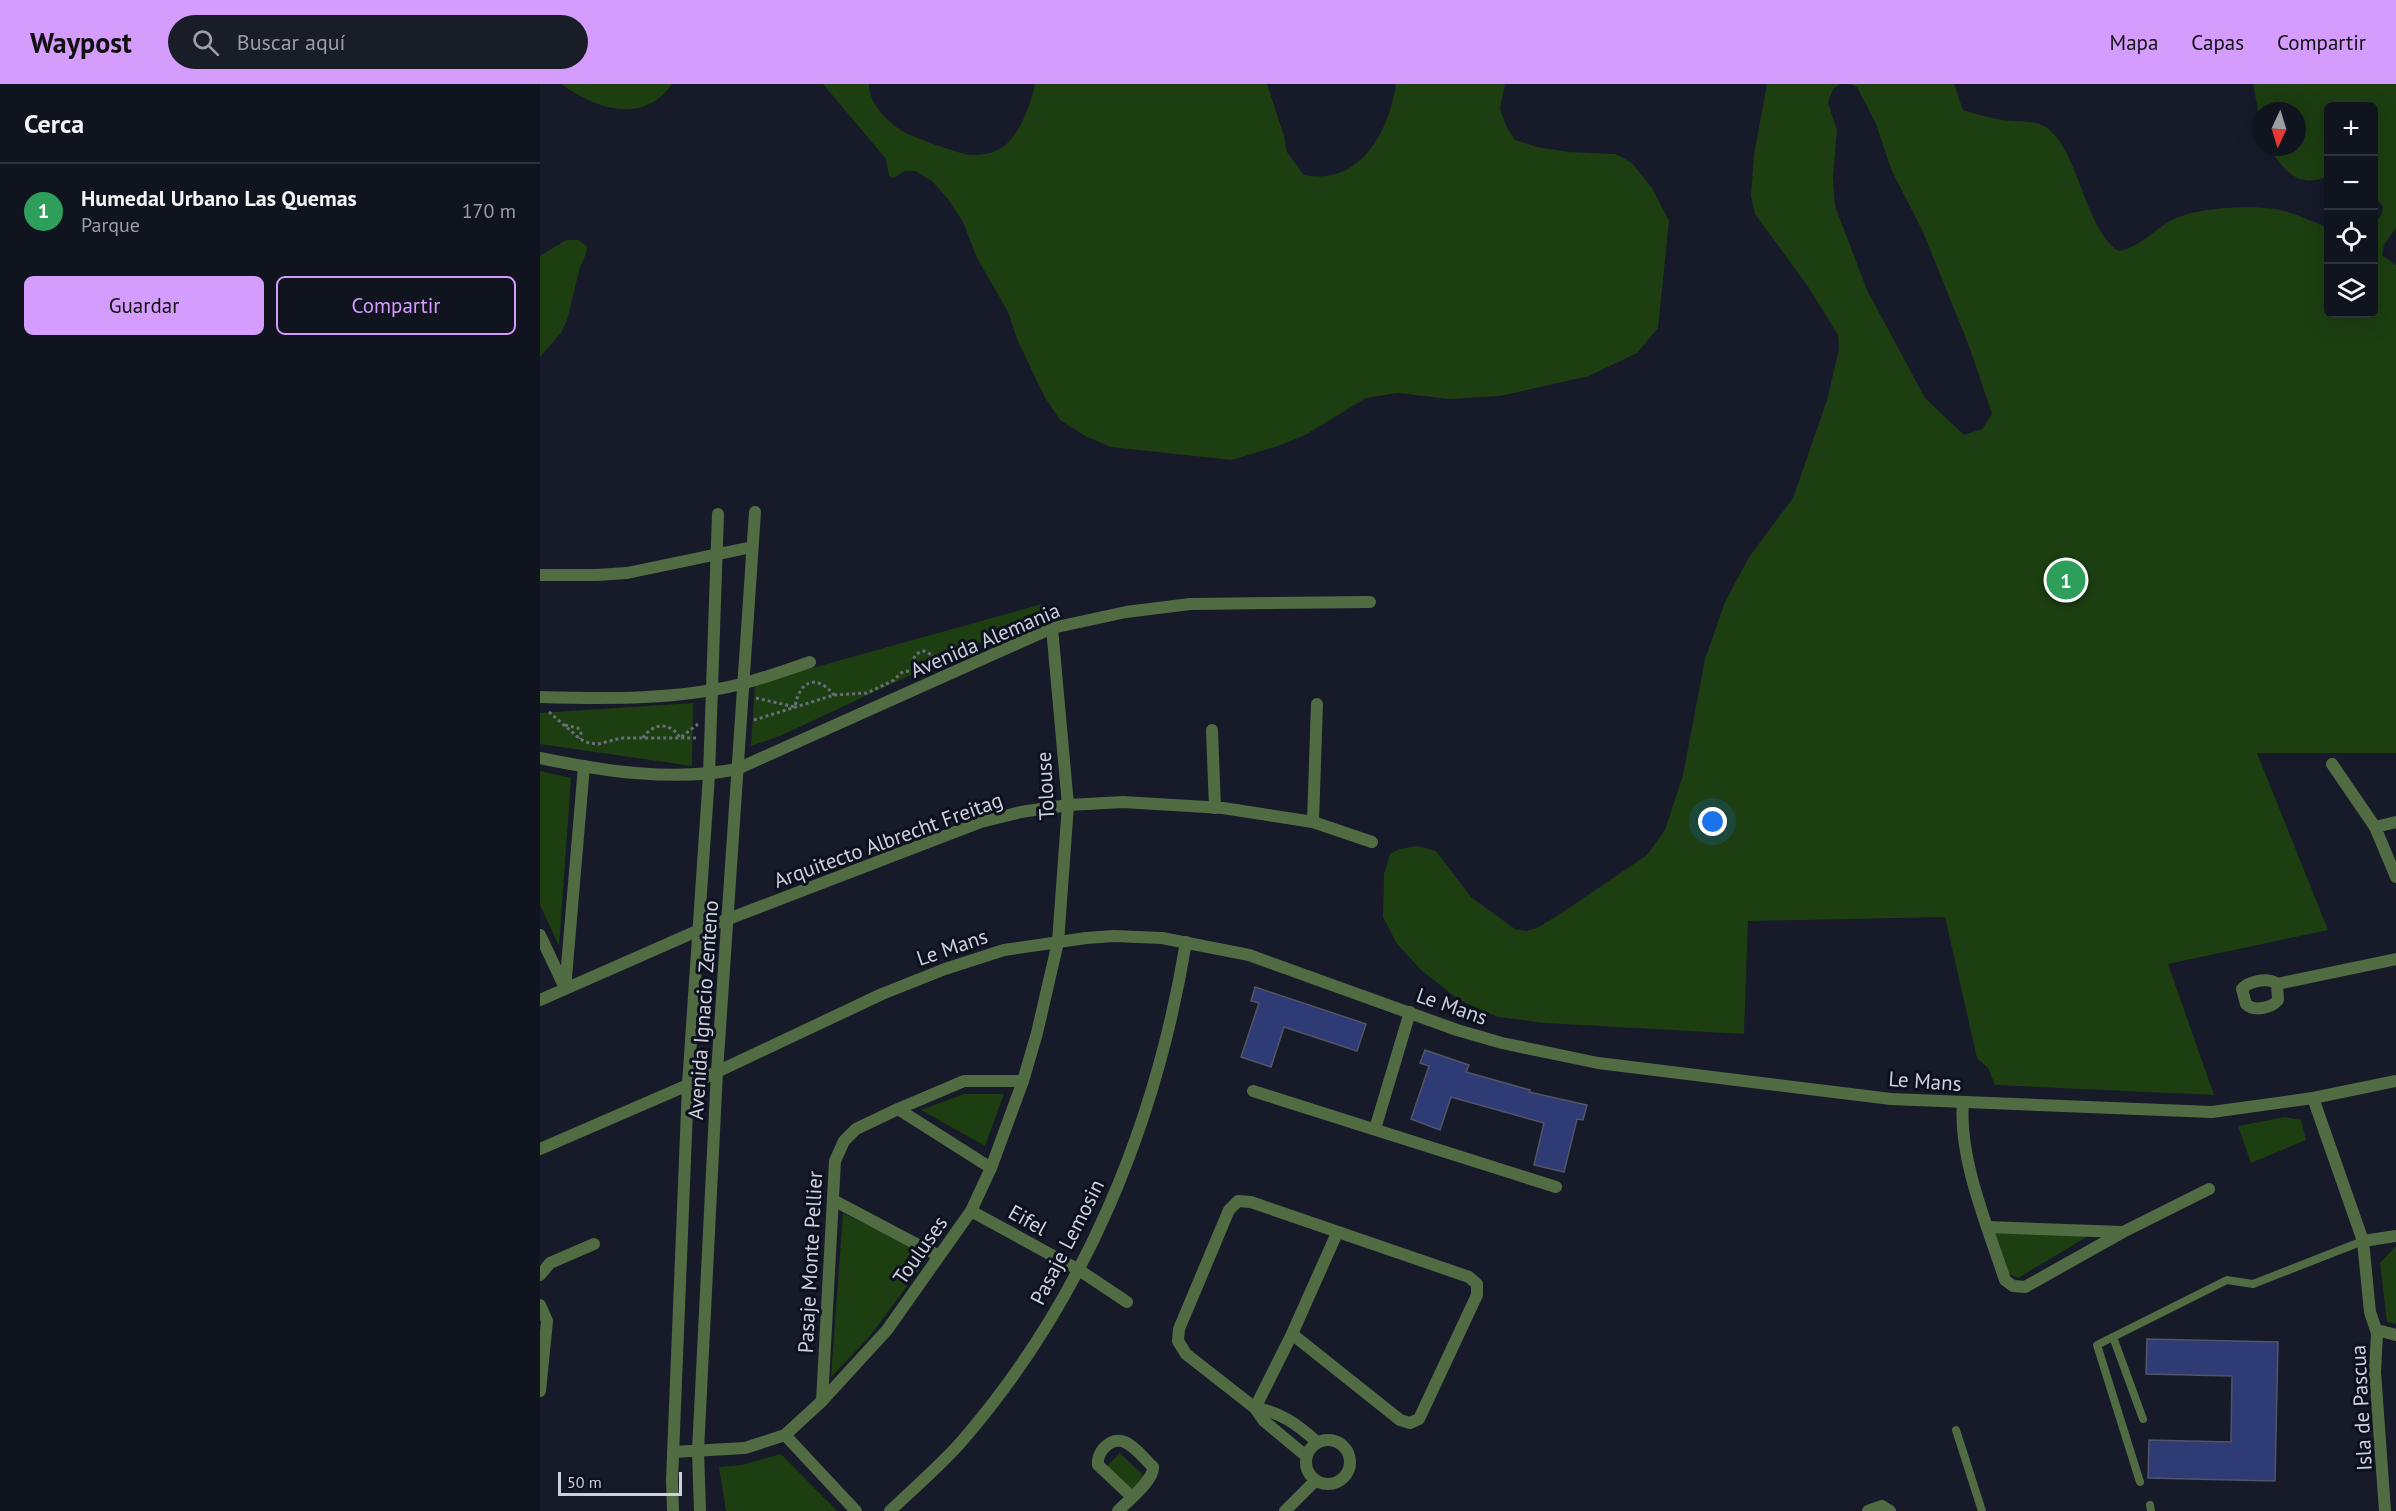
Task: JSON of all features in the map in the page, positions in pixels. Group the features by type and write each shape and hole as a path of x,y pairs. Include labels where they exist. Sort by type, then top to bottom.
{"street":[{"name":"Avenida Ignacio Zenteno","path":"700,1511 698,1451 717,1072 755,512"},
{"name":"Avenida Ignacio Zenteno","path":"673,1511 673,1452 688,1085 709,775 718,514"},
{"path":"540,575 627,573 752,547"},
{"name":"Avenida Alemania","path":"709,775 737,770 1052,628 1126,612 1190,604 1370,602"},
{"name":"Tolouse","path":"1052,628 1068,805 1058,942"},
{"path":"540,697 625,698 743,689 810,662"},
{"path":"1313,822 1317,704"},
{"path":"1212,730 1215,808"},
{"path":"540,758 636,772 709,775"},
{"path":"2332,764 2375,827 2396,877"},
{"path":"565,989 584,766"},
{"name":"Arquitecto Albrecht Freitag","path":"540,1000 697,932 981,822 1022,812 1068,805 1123,802 1215,808 1313,822 1372,842"},
{"path":"2375,827 2396,822"},
{"path":"540,935 565,989"},
{"name":"Le Mans","path":"540,1149 717,1072 882,994 945,969 1004,950 1086,938 1138,936 1186,942 1249,955 1457,1030 1502,1043 1598,1063 1891,1099 2197,1112 2234,1110 2313,1098 2396,1081"},
{"name":"Touluses","path":"673,1452 745,1448 785,1435 822,1401 887,1330 971,1211 991,1168 1023,1080 1037,1033 1058,942"},
{"name":"Pasaje Lemosin","path":"890,1511 960,1443 987,1411 1035,1342 1078,1270 1114,1198 1144,1119 1169,1031 1186,942"},
{"path":"2277,984 2396,959"},
{"path":"1375,1129 1410,1012"},
{"name":"Pasaje Monte Pellier","path":"822,1401 835,1161 844,1141 863,1125 964,1081 1023,1080"},
{"path":"1253,1091 1556,1187"},
{"name":"Isla de Pascua","path":"2313,1098 2363,1241 2370,1312 2377,1333 2375,1372 2385,1511"},
{"path":"1963,1103 1962,1122 1965,1149 2005,1280 2013,1286 2025,1287 2123,1232 2209,1189"},
{"path":"898,1109 991,1168"},
{"path":"833,1200 939,1256"},
{"path":"1292,1334 1400,1420 1410,1423 1419,1419 1477,1295 1477,1284 1469,1276 1251,1202 1238,1201 1229,1210 1179,1329 1178,1341 1186,1354 1255,1408 1263,1421 1306,1456"},
{"name":"Eifel","path":"971,1211 1078,1270 1127,1302"},
{"path":"1988,1227 2123,1232"},
{"path":"1255,1408 1292,1334 1337,1233"},
{"path":"2363,1241 2396,1236"},
{"path":"540,1275 550,1263 594,1244"},
{"path":"540,1305 547,1322 540,1391"},
{"path":"2377,1333 2381,1331 2396,1335"},
{"path":"1255,1408 1269,1410 1293,1421 1317,1442"},
{"path":"785,1435 856,1511"},
{"path":"1118,1511 1132,1497 1151,1476 1153,1467 1125,1440 1115,1440 1103,1448 1097,1460 1098,1465 1132,1497"},
{"path":"1335,1441 1343,1446 1350,1463 1342,1479 1324,1484 1309,1474 1305,1466 1306,1456 1317,1442 1335,1441"},
{"path":"1285,1511 1316,1480"},
{"path":"1868,1511 1882,1506 1890,1511"}],"lane":[{"path":"2140,1482 2097,1345 2228,1280 2253,1284 2363,1241"},
{"path":"2113,1337 2143,1419"},
{"path":"1956,1430 1982,1511"}],"path":[{"path":"741,724 834,695 867,693 892,681 901,673 915,669 934,656 924,651 918,652 914,656 915,669"},
{"path":"795,707 797,695 801,688 809,682 820,683 834,695"},
{"path":"743,689 795,707"},
{"path":"548,711 580,739 590,743 598,744 621,738 710,739"},
{"path":"564,725 578,728 581,734 580,739"},
{"path":"643,738 648,731 663,725 670,727 680,738"}],"green space":[{"path":"561,84 672,84 661,97 647,105 635,109 622,109 608,107 583,98"},
{"path":"823,84 869,84 875,104 896,127 925,141 971,155 998,150 1012,138 1027,112 1035,84 1267,84 1287,152 1304,175 1324,176 1341,172 1356,164 1368,152 1379,137 1387,120 1396,84 1505,84 1500,108 1506,126 1515,140 1537,147 1569,152 1616,154 1632,163 1652,188 1669,221 1658,328 1637,353 1589,376 1500,396 1449,399 1398,393 1366,398 1305,435 1232,460 1111,447 1087,437 1060,420 1044,396 1017,339 1008,312 977,258 963,222 948,199 932,181 915,171 905,171 894,178 889,176 886,159"},
{"path":"1767,84 1840,84 1833,89 1828,103 1837,130 1833,177 1835,206 1867,290 1925,398 1964,435 1982,429 1992,414 1969,346 1923,232 1891,169 1876,124 1857,87 1850,84 1954,84 1963,110 2008,121 2030,122 2044,126 2056,136 2065,151 2096,223 2106,239 2118,251 2140,242 2174,219 2210,210 2238,207 2276,209 2324,226 2324,318 2378,318 2378,219 2383,207 2378,200 2378,102 2324,102 2324,178 2309,181 2300,179 2286,170 2275,156 2306,156 2306,102 2256,102 2253,84 2396,84 2396,228 2384,245 2382,255 2396,265 2396,753 2257,753 2328,930 2168,964 2214,1095 1995,1085 1988,1068 1977,1058 1945,917 1748,921 1744,1034 1545,1023 1498,1017 1459,1000 1421,970 1397,944 1383,917 1384,874 1390,854 1399,849 1417,846 1436,851 1471,897 1515,929 1526,931 1537,928 1560,914 1647,855 1665,830 1683,775 1705,659 1725,602 1749,557 1793,498 1827,400 1839,349 1838,335 1809,288 1755,214 1751,196 1754,155"},
{"path":"566,240 578,240 587,246 586,254 580,267 567,320 561,333 540,357 540,256"},
{"path":"1042,604 1044,613 780,736 751,746 755,684"},
{"path":"693,703 692,766 540,744 540,713"},
{"path":"540,771 571,778 559,946 540,905"},
{"path":"964,1094 1004,1094 985,1146 921,1110"},
{"path":"2285,1117 2301,1120 2306,1140 2251,1163 2238,1126"},
{"path":"843,1213 929,1256 871,1335 831,1377"},
{"path":"1994,1232 2090,1235 2018,1278 2008,1273"},
{"path":"2396,1246 2396,1324 2387,1322 2380,1263"},
{"path":"1120,1453 1145,1477 1129,1493 1104,1469"},
{"path":"781,1454 837,1511 726,1511 719,1467 742,1465"}],"building":[{"path":"1255,987 1366,1024 1357,1051 1284,1027 1271,1067 1241,1057 1259,1003 1251,1001"},
{"path":"1425,1050 1469,1065 1466,1072 1530,1090 1529,1092 1587,1105 1583,1120 1577,1119 1564,1172 1534,1165 1544,1123 1451,1097 1440,1130 1411,1119 1429,1066 1420,1063"},
{"path":"2147,1339 2278,1342 2275,1481 2148,1478 2149,1440 2231,1442 2232,1376 2146,1374"}],"place":[{"name":"Humedal Urbano Las Quemas","path":"2066,580"}]}
